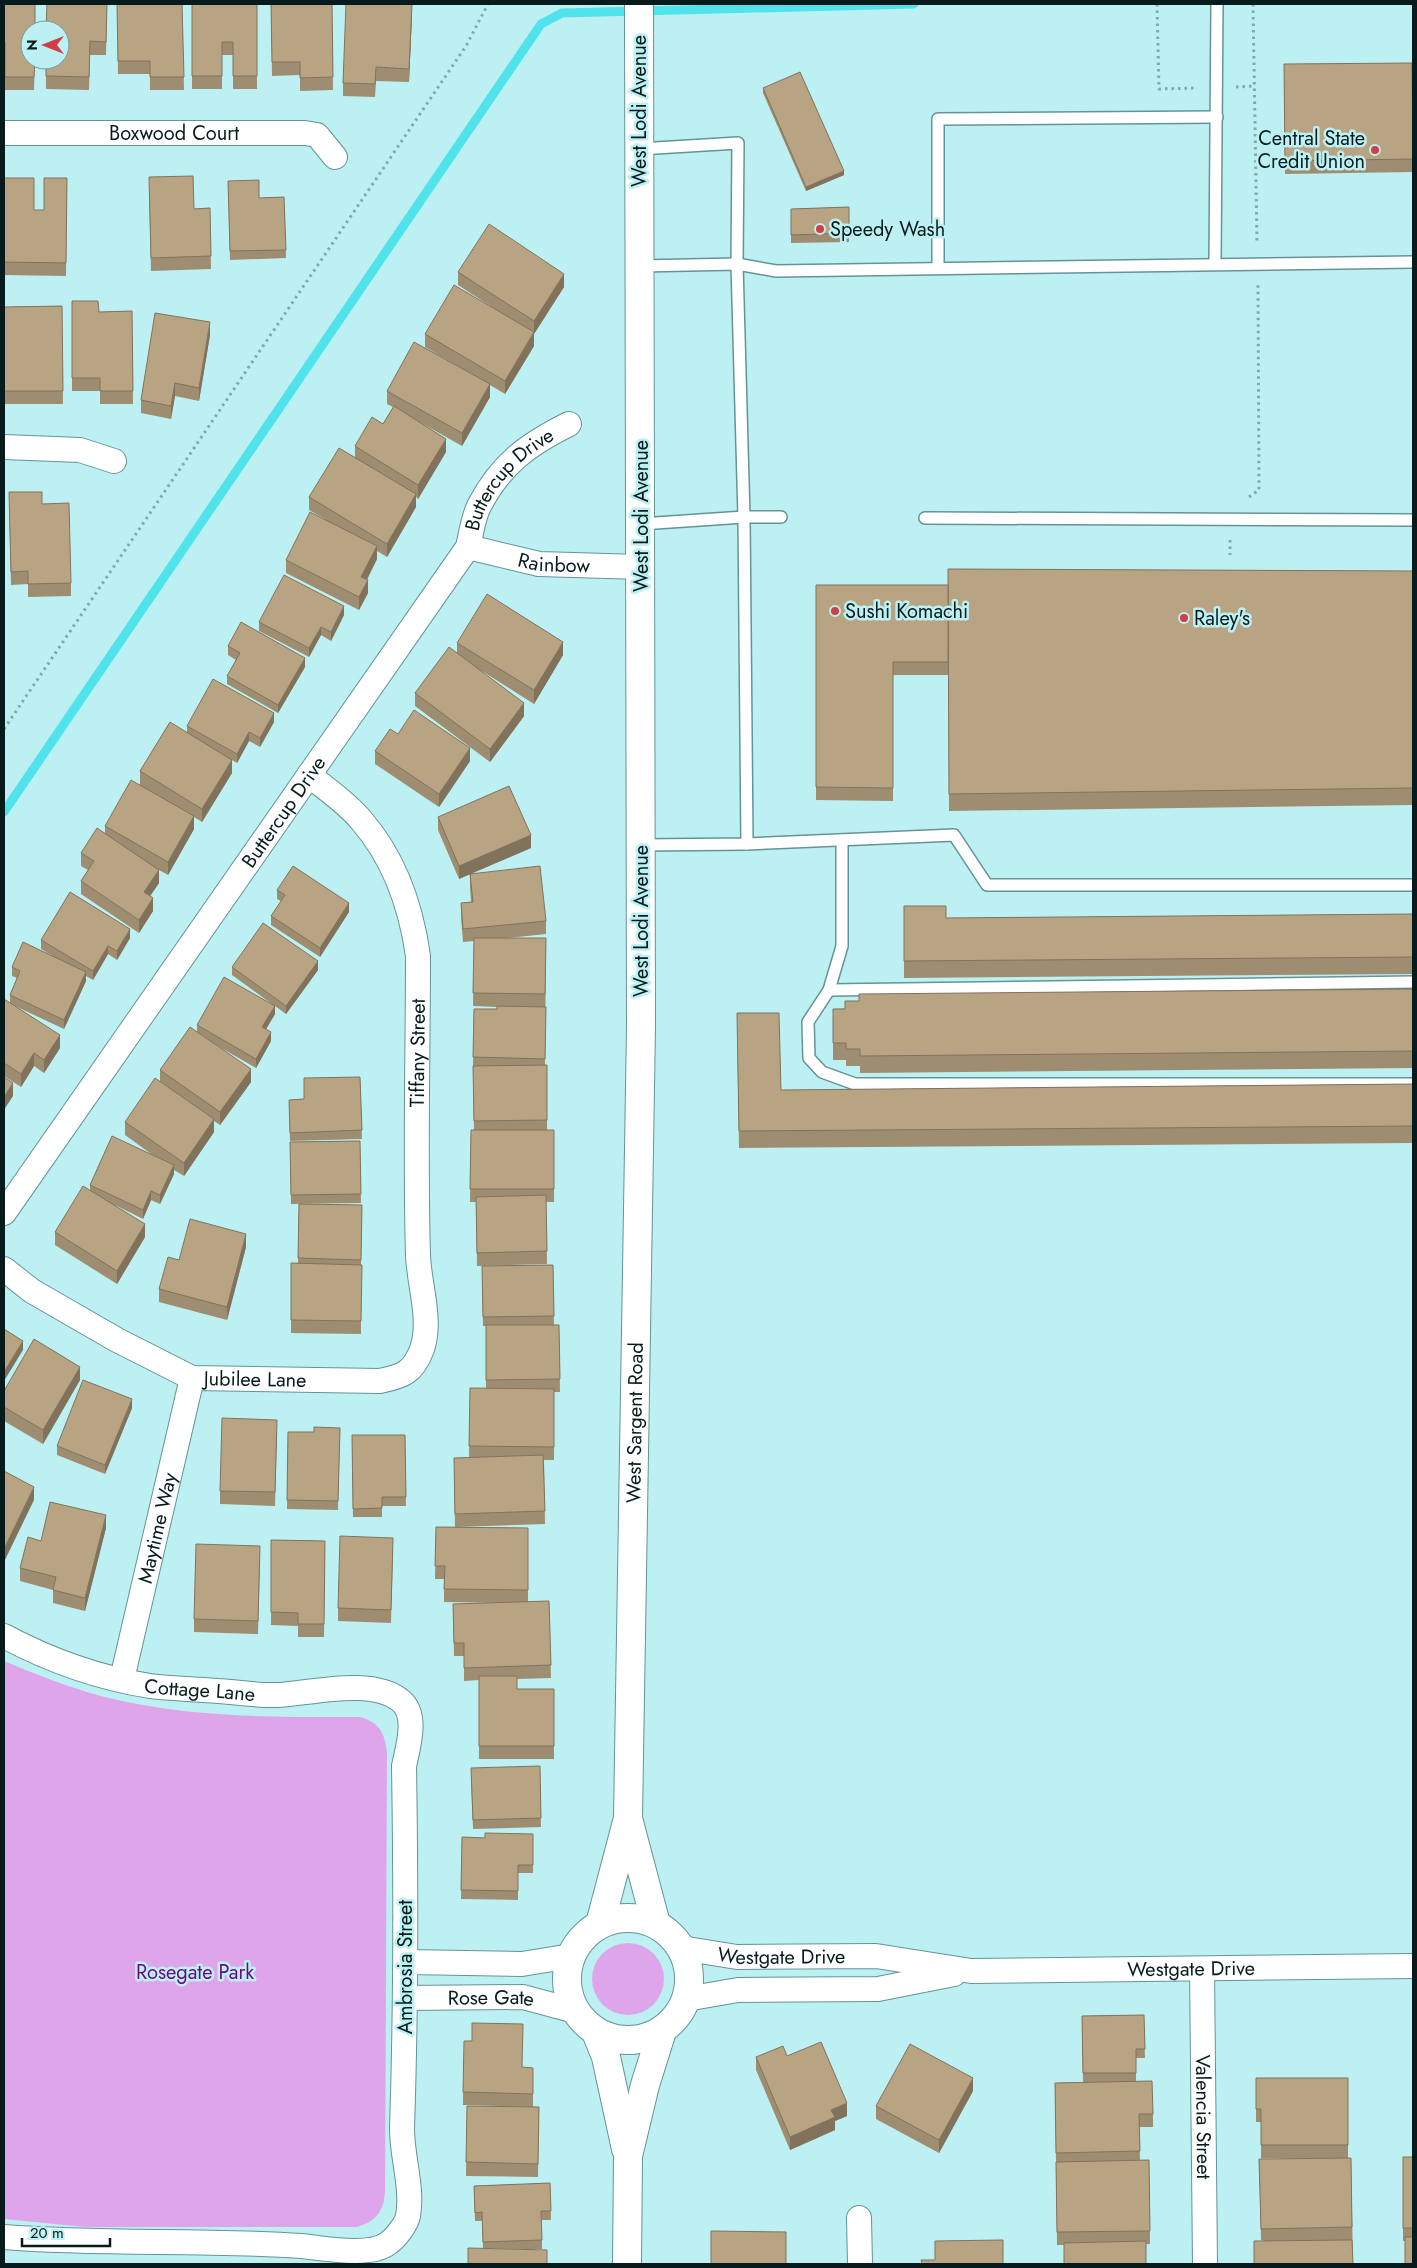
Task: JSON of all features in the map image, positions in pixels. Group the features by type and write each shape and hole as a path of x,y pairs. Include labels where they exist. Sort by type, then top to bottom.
{"street":[{"name":"West Lodi Avenue","path":"639,4 641,1028"},
{"name":"Boxwood Court","path":"4,133 305,132 317,135 335,157"},
{"name":"Buttercup Drive","path":"4,1213 468,548 478,507 508,462 536,440 568,424"},
{"path":"4,447 80,450 114,461"},
{"name":"Rainbow","path":"468,548 539,564 641,567"},
{"name":"Tiffany Street","path":"310,775 361,820 390,862 406,895 414,927 418,956 418,1255 427,1330 422,1349 413,1367"},
{"name":"West Sargent Road","path":"600,1924 628,1818 641,1028"},
{"name":"Jubilee Lane","path":"4,1269 32,1291 117,1340 192,1378 380,1381 401,1377 413,1367"},
{"name":"Maytime Way","path":"122,1679 192,1378"},
{"name":"Cottage Lane","path":"4,1636 40,1655 96,1673 150,1686 276,1695 361,1688 386,1692 402,1701"},
{"name":"Ambrosia Street","path":"4,2237 66,2241 293,2246 366,2251 387,2245 399,2232 407,2218 409,2204 409,2184 402,2150 407,1962 404,1766 410,1735 410,1716 402,1701"},
{"name":"West Sargent Road","path":"628,1818 656,1924"},
{"path":"618,1918 637,1918 656,1924 674,1939 681,1948 688,1964 689,1982 686,1999 676,2017 662,2031 646,2038 629,2041 612,2039 596,2032 575,2011 568,1993 567,1974 571,1956 583,1938 600,1924 618,1918"},
{"name":"Westgate Drive","path":"681,1948 737,1957 876,1956 971,1971 1413,1966"},
{"name":"Rose Gate","path":"407,1962 522,1964 571,1956"},
{"name":"Valencia Street","path":"1202,1969 1205,2264"},
{"name":"Westgate Drive","path":"686,1999 738,1990 878,1989 971,1971"},
{"name":"Rose Gate","path":"406,1998 524,1996 575,2011"},
{"path":"627,2264 628,2156 645,2084 662,2031"},
{"path":"596,2032 606,2057 628,2156"},
{"path":"860,2218 860,2264"}],"lane":[{"path":"1215,263 1217,4"},
{"path":"938,268 938,119 1217,117"},
{"path":"639,149 738,143 738,264 744,517 747,844"},
{"path":"640,266 738,264 776,271 1215,263 1413,262"},
{"path":"641,524 744,517 781,517"},
{"path":"925,518 1413,520"},
{"path":"642,845 747,844 954,836 987,885 1413,885"},
{"path":"842,840 842,946 828,990 808,1022 809,1058 822,1072 855,1084 1413,1084"},
{"path":"828,990 1413,982"}],"path":[{"path":"4,729 466,46 488,4"},
{"path":"1157,4 1159,88 1255,86"},
{"path":"1230,555 1229,510 1259,490 1258,263 1253,4"}],"green space":[{"name":"Rosegate Park","path":"4,1661 69,1686 120,1701 165,1709 221,1714 276,1717 360,1717 372,1722 380,1729 385,1739 387,1752 385,2191 381,2210 370,2222 357,2227 85,2227 4,2219"},
{"path":"628,1943 648,1949 658,1959 664,1979 658,1999 648,2009 628,2015 608,2009 598,1999 592,1979 598,1959 608,1949"}],"building":[{"path":"4,4 35,4 35,20 20,20 20,70 34,70 34,77 5,77"},
{"path":"47,4 107,4 106,42 90,41 89,77 46,76 46,70 70,70 70,20 46,20"},
{"path":"117,4 182,4 184,77 150,77 150,61 118,61"},
{"path":"192,4 257,4 257,76 233,76 233,42 222,42 222,76 192,76"},
{"path":"271,4 332,4 333,77 300,78 300,62 272,62"},
{"path":"346,4 412,4 409,69 376,67 375,84 343,83"},
{"path":"1412,63 1413,159 1285,161 1284,64"},
{"path":"800,72 844,171 806,187 763,88"},
{"path":"193,176 194,209 210,208 211,256 151,258 149,177"},
{"path":"4,178 34,178 34,210 44,210 44,178 67,178 66,263 4,262"},
{"path":"259,180 259,198 284,197 286,250 230,251 228,181"},
{"name":"Speedy Wash","path":"849,207 849,233 791,235 791,209"},
{"path":"489,224 564,274 534,321 458,272"},
{"path":"454,285 534,332 505,381 425,334"},
{"path":"72,301 98,301 99,312 132,311 133,391 100,391 100,378 72,378"},
{"path":"62,306 63,391 4,391 4,307"},
{"path":"155,313 210,322 199,388 175,383 171,406 141,400"},
{"path":"414,342 490,384 462,433 387,391"},
{"path":"394,406 446,439 418,485 355,446 372,417 383,424"},
{"path":"339,448 416,494 387,544 309,497"},
{"path":"9,492 42,492 42,504 69,503 71,583 28,584 28,571 11,572"},
{"path":"310,512 377,546 361,577 368,580 359,597 286,560"},
{"path":"948,569 1413,571 1413,788 949,794"},
{"path":"284,575 344,606 331,632 321,627 309,648 259,622"},
{"path":"816,585 948,585 948,662 893,662 893,788 816,787"},
{"path":"487,594 563,642 534,690 457,643"},
{"path":"241,622 305,658 278,705 227,676 240,653 228,646"},
{"path":"449,647 524,703 490,749 415,693"},
{"path":"213,679 274,713 260,738 249,732 237,754 187,726"},
{"path":"414,710 470,748 439,794 375,751 390,729 398,734"},
{"path":"170,722 232,760 202,809 140,771"},
{"path":"131,780 194,816 168,862 105,826"},
{"path":"509,786 531,835 459,866 438,817"},
{"path":"97,828 159,870 144,892 153,898 139,920 81,881 94,861 81,853"},
{"path":"293,866 349,903 320,948 271,916 285,895 277,890"},
{"path":"540,866 546,921 463,929 461,903 473,902 470,874"},
{"path":"70,892 130,929 117,951 108,946 93,971 41,940"},
{"path":"904,906 946,906 946,918 1413,914 1413,957 904,961"},
{"path":"263,923 318,961 286,1006 232,967"},
{"path":"474,938 546,938 545,994 473,993"},
{"path":"23,942 86,972 64,1020 10,995 20,971 12,967"},
{"path":"224,977 275,1006 262,1027 271,1032 256,1059 197,1025"},
{"path":"1413,989 1413,1051 860,1056 860,1049 846,1049 846,1043 833,1043 833,1009 845,1009 845,1001 859,1001 859,994"},
{"path":"4,999 60,1035 44,1060 34,1053 21,1074 4,1063"},
{"path":"497,1006 546,1007 545,1059 473,1057 474,1009 497,1009"},
{"path":"737,1013 779,1013 781,1090 1413,1084 1413,1126 739,1131"},
{"path":"190,1027 251,1069 220,1112 160,1070"},
{"path":"547,1065 547,1120 474,1121 473,1066"},
{"path":"4,1077 13,1083 4,1097"},
{"path":"360,1077 362,1130 290,1133 289,1100 304,1099 304,1078"},
{"path":"155,1078 214,1119 184,1163 125,1122"},
{"path":"471,1130 554,1130 554,1189 470,1189"},
{"path":"112,1136 174,1165 160,1195 151,1191 143,1210 90,1185"},
{"path":"360,1141 361,1194 291,1195 290,1142"},
{"path":"83,1186 145,1224 117,1271 55,1232"},
{"path":"546,1195 547,1251 477,1253 476,1197"},
{"path":"299,1204 362,1205 361,1260 298,1258"},
{"path":"190,1219 246,1234 227,1307 159,1289 168,1257 179,1260"},
{"path":"291,1263 362,1265 361,1321 291,1320"},
{"path":"553,1265 554,1316 483,1317 482,1266"},
{"path":"486,1325 559,1325 560,1379 486,1380"},
{"path":"4,1329 23,1341 4,1372"},
{"path":"34,1339 80,1367 43,1430 4,1407 4,1391"},
{"path":"83,1380 132,1399 105,1465 57,1446"},
{"path":"470,1388 554,1389 554,1447 469,1446"},
{"path":"222,1418 277,1420 275,1492 220,1491"},
{"path":"314,1427 340,1428 338,1501 287,1500 288,1432 314,1432"},
{"path":"352,1435 405,1435 406,1497 382,1497 382,1508 353,1509"},
{"path":"543,1455 545,1511 455,1514 454,1458"},
{"path":"4,1471 34,1487 4,1549"},
{"path":"50,1502 106,1515 85,1598 53,1590 56,1577 20,1568 28,1537 41,1541"},
{"path":"436,1527 528,1528 528,1590 444,1589 445,1566 435,1566"},
{"path":"340,1536 393,1538 391,1610 338,1608"},
{"path":"271,1540 325,1541 324,1624 298,1624 298,1613 271,1612"},
{"path":"196,1544 260,1546 258,1621 194,1619"},
{"path":"549,1601 551,1665 464,1668 464,1643 454,1643 453,1604"},
{"path":"479,1676 517,1676 517,1689 554,1689 554,1746 479,1746"},
{"path":"540,1766 541,1818 473,1820 471,1768"},
{"path":"485,1833 533,1834 533,1865 518,1865 518,1891 461,1890 462,1837 485,1838"},
{"path":"1144,2015 1145,2049 1136,2049 1136,2073 1083,2073 1082,2016"},
{"path":"472,2023 523,2024 522,2067 533,2068 533,2094 463,2092 464,2041 472,2041"},
{"path":"821,2042 847,2103 831,2110 835,2117 790,2137 756,2057 783,2046 787,2056"},
{"path":"910,2044 973,2078 939,2140 876,2106"},
{"path":"1256,2078 1348,2078 1348,2145 1261,2145 1261,2109 1256,2109"},
{"path":"1152,2081 1153,2114 1139,2114 1140,2151 1056,2153 1055,2083"},
{"path":"467,2106 539,2107 538,2164 466,2162"},
{"path":"1403,2157 1413,2157 1413,2228 1403,2228"},
{"path":"1351,2158 1352,2227 1261,2229 1259,2159"},
{"path":"1149,2160 1150,2231 1057,2232 1056,2162"},
{"path":"550,2183 551,2211 541,2211 542,2240 483,2242 482,2212 475,2213 474,2186"},
{"path":"711,2231 786,2232 786,2264 711,2264"},
{"path":"1405,2237 1413,2237 1413,2264 1405,2264"},
{"path":"1003,2240 1003,2264 922,2264 921,2260 935,2260 935,2241"},
{"path":"1352,2240 1353,2264 1254,2264 1254,2241"},
{"path":"1146,2241 1146,2264 1064,2264 1064,2243"},
{"path":"468,2248 547,2250 547,2264 468,2264"}],"waterway":[{"path":"4,812 541,24 562,13 914,4"}],"place":[{"name":"Central State Credit Union","path":"1375,150"},
{"name":"Speedy Wash","path":"820,229"},
{"name":"Sushi Komachi","path":"835,611"},
{"name":"Raley's","path":"1184,618"}]}
